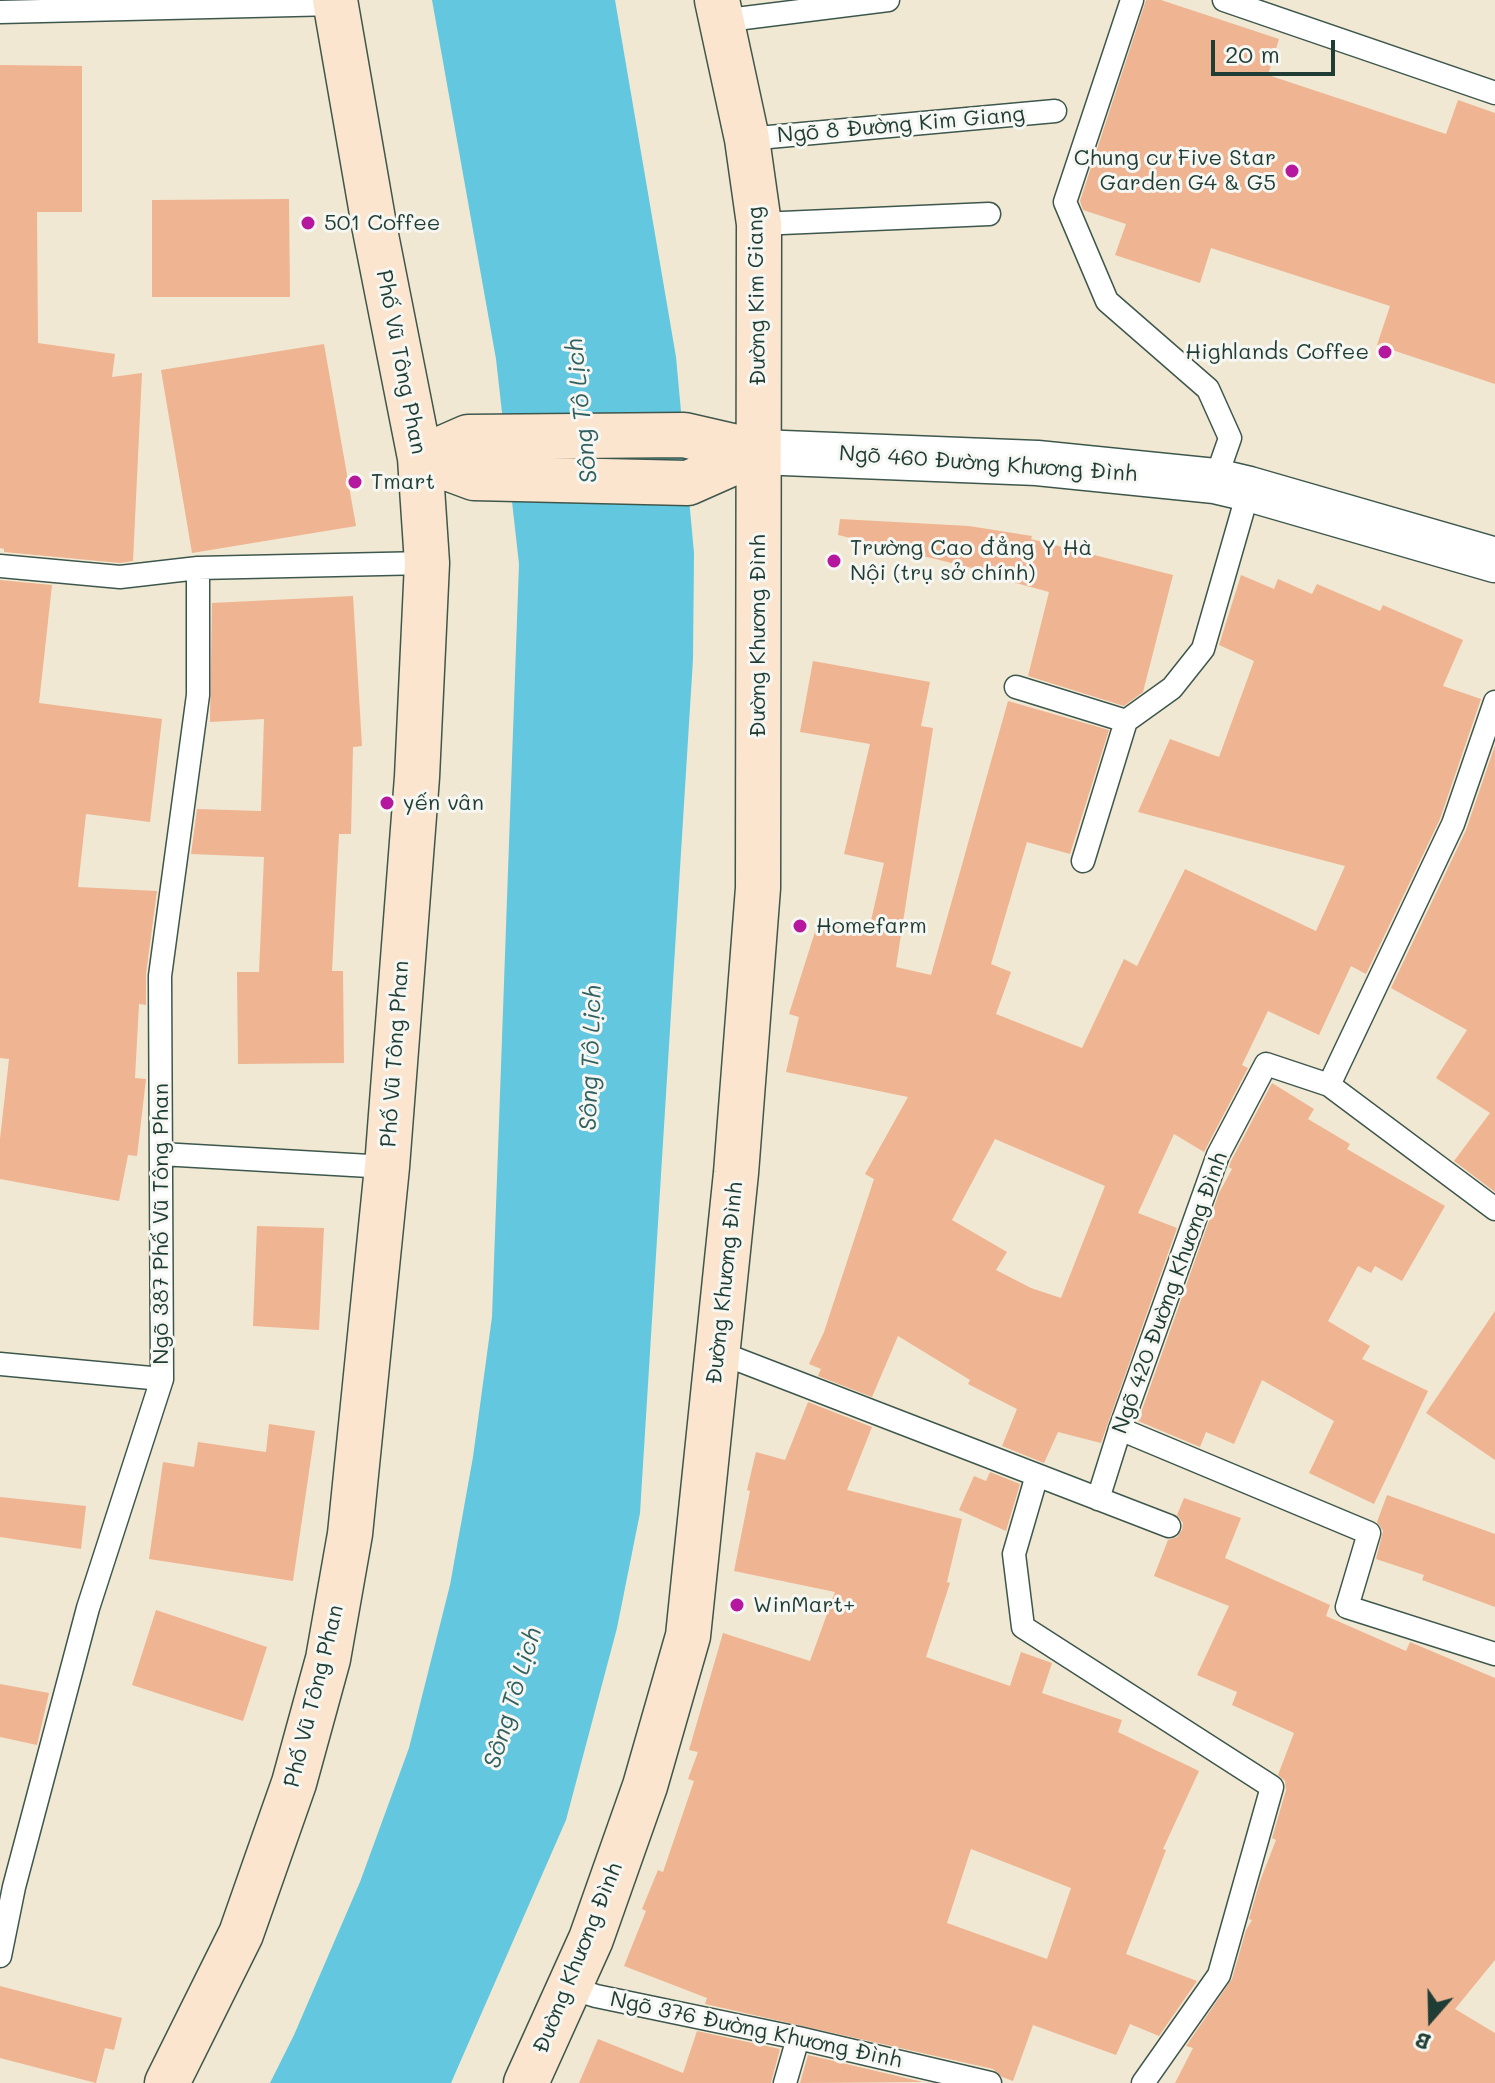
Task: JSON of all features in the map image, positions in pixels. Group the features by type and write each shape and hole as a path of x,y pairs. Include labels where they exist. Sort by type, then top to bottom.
{"main road":[{"name":"Phố Vũ Tông Phan","path":"167,2083 241,1934 294,1783 328,1659 350,1534 387,1167 417,777 427,563 420,458 374,225 335,2"},
{"name":"Đường Kim Giang","path":"718,10 747,139 759,224 758,452"},
{"path":"420,458 471,458 684,435 758,452"},
{"path":"471,458 688,483 758,452"},
{"name":"Đường Khương Đình","path":"526,2083 591,1939 645,1786 688,1636 736,1173 758,888 758,452"}],"street":[{"name":"Ngõ 460 Đường Khương Đình","path":"758,452 1037,463 1232,485 1495,560"}],"lane":[{"path":"718,10 888,0"},
{"path":"1083,861 1126,721 1172,688 1203,649 1232,485 1230,438 1208,389 1107,301 1065,202 1132,0"},
{"path":"1224,0 1495,93"},
{"path":"0,12 335,2"},
{"name":"Ngõ 8 Đường Kim Giang","path":"747,139 1055,111"},
{"path":"759,224 989,214"},
{"path":"0,566 120,577 198,568 427,563"},
{"name":"Ngõ 387 Phố Vũ Tông Phan","path":"0,1956 14,1887 88,1608 162,1379 160,976 198,695 198,568"},
{"path":"1016,687 1126,721"},
{"path":"1495,702 1453,824 1329,1085 1495,1209"},
{"name":"Ngõ 420 Đường Khương Đình","path":"1098,1499 1218,1155 1266,1064 1329,1085"},
{"path":"161,1154 387,1167"},
{"path":"718,1352 1169,1526"},
{"path":"0,1364 162,1379"},
{"path":"1120,1429 1369,1533 1347,1607 1495,1654"},
{"path":"1037,1475 1014,1554 1023,1627 1272,1787 1219,1975 1143,2083"},
{"name":"Ngõ 376 Đường Khương Đình","path":"568,1987 596,1996 798,2038 980,2081"},
{"path":"785,2083 798,2038"}],"water":[{"name":"Sông Tô Lịch","path":"432,0 615,0 676,357 694,553 693,659 640,1513 617,1628 566,1820 451,2083 270,2083 360,1882 409,1748 450,1585 473,1457 492,1317 519,564 496,359"}],"building":[{"name":"Chung cư Five Star Garden G4 & G5","path":"1146,0 1161,0 1279,39 1268,75 1446,134 1458,100 1495,113 1495,384 1377,345 1390,306 1211,248 1200,283 1115,255 1126,224 1083,210 1080,201"},
{"path":"0,65 82,66 82,212 37,212 38,343 115,354 112,377 142,373 133,561 120,563 4,552 0,548"},
{"path":"289,199 290,297 152,297 152,200"},
{"path":"324,344 356,526 192,553 161,370"},
{"path":"840,519 969,526 1032,536 1031,539 1173,575 1143,692 1124,706 1028,676 1049,592 983,574 984,571 838,535"},
{"path":"1241,575 1274,589 1278,579 1312,594 1317,584 1380,611 1383,605 1463,640 1443,686 1481,699 1440,819 1366,974 1351,966 1319,1035 1268,1011 1242,1065 1248,1068 1204,1152 1174,1134 1138,1213 1177,1228 1101,1443 1058,1432 1044,1463 1002,1446 1017,1409 968,1384 970,1380 898,1336 872,1397 818,1376 821,1369 809,1364 824,1332 874,1179 865,1174 908,1097 786,1072 799,1017 789,1014 819,919 868,934 884,863 844,854 870,744 800,732 813,661 930,682 921,726 933,728 896,967 931,975 1008,701 1109,730 1070,854 1027,842 991,964 1011,972 996,1014 1082,1048 1124,959 1137,966 1185,869 1316,931 1345,866 1138,812 1170,739 1219,757 1254,661 1219,645","holes":["995,1139 1105,1186 1061,1298 1031,1288 996,1270 1007,1252 952,1220"]},
{"path":"0,580 52,585 39,703 162,719 150,822 86,814 78,887 157,891 146,974 146,1005 139,1004 135,1078 146,1079 137,1156 128,1155 119,1201 0,1179 0,1139 9,1059 0,1058"},
{"path":"353,596 362,746 353,747 351,834 339,834 332,971 343,971 344,1063 238,1064 237,972 259,972 264,857 191,854 197,809 261,811 264,719 210,722 212,603"},
{"path":"1495,745 1495,1192 1454,1161 1490,1113 1436,1078 1467,1030 1391,988 1466,830"},
{"path":"1272,1083 1314,1109 1308,1119 1350,1144 1347,1149 1445,1206 1402,1281 1375,1266 1371,1273 1358,1266 1328,1321 1370,1346 1362,1359 1428,1391 1374,1504 1309,1473 1334,1421 1262,1380 1234,1444 1206,1432 1200,1447 1138,1421 1219,1193 1232,1169 1229,1167 1231,1161"},
{"path":"257,1226 324,1228 319,1330 253,1326"},
{"path":"1495,1311 1495,1460 1426,1413"},
{"path":"808,1402 872,1427 847,1490 962,1519 947,1582 950,1583 926,1657 1010,1686 1021,1652 1052,1663 1042,1693 1122,1720 1118,1732 1199,1771 1163,1849 1166,1850 1126,1954 1197,1981 1159,2036 1130,2024 1116,2055 1033,2025 1013,2081 993,2069 705,2004 707,1998 624,1966 646,1911 642,1909 658,1870 663,1872 694,1781 688,1779 698,1752 689,1750 723,1633 810,1661 835,1592 734,1571 756,1452 785,1460","holes":["971,1849 1071,1888 1047,1959 947,1923"]},
{"path":"269,1424 315,1431 293,1581 149,1559 163,1462 194,1467 198,1442 266,1452"},
{"path":"990,1472 1020,1484 1006,1531 959,1510 974,1476 986,1481"},
{"path":"1387,1495 1495,1534 1495,1607 1422,1580 1424,1575 1376,1559 1383,1531 1377,1522"},
{"path":"0,1497 86,1506 81,1549 0,1537"},
{"path":"1184,1498 1241,1518 1225,1558 1330,1605 1326,1616 1406,1651 1410,1642 1495,1678 1495,1960 1455,2009 1495,2033 1495,2083 1175,2083 1193,2048 1186,2046 1232,1979 1246,1930 1252,1920 1249,1919 1260,1881 1276,1840 1272,1838 1286,1790 1285,1781 1278,1775 1294,1733 1232,1705 1237,1692 1197,1675 1229,1606 1154,1576 1168,1540 1177,1537 1182,1530 1183,1523 1177,1515"},
{"path":"156,1610 267,1647 243,1721 132,1685"},
{"path":"0,1684 49,1693 37,1745 0,1737"},
{"path":"0,1986 122,2018 114,2050 105,2048 96,2083 0,2058"},
{"path":"697,2031 780,2049 771,2083 579,2083 598,2039 683,2073"},
{"path":"808,2055 923,2082 800,2083"}],"place":[{"name":"Chung cư Five Star Garden G4 & G5","path":"1292,171"},
{"name":"501 Coffee","path":"308,223"},
{"name":"Highlands Coffee","path":"1385,352"},
{"name":"Tmart","path":"355,482"},
{"name":"Trường Cao đẳng Y Hà Nội (trụ sở chính)","path":"834,561"},
{"name":"yến vân","path":"387,803"},
{"name":"Homefarm","path":"800,926"},
{"name":"WinMart+","path":"737,1605"}]}
